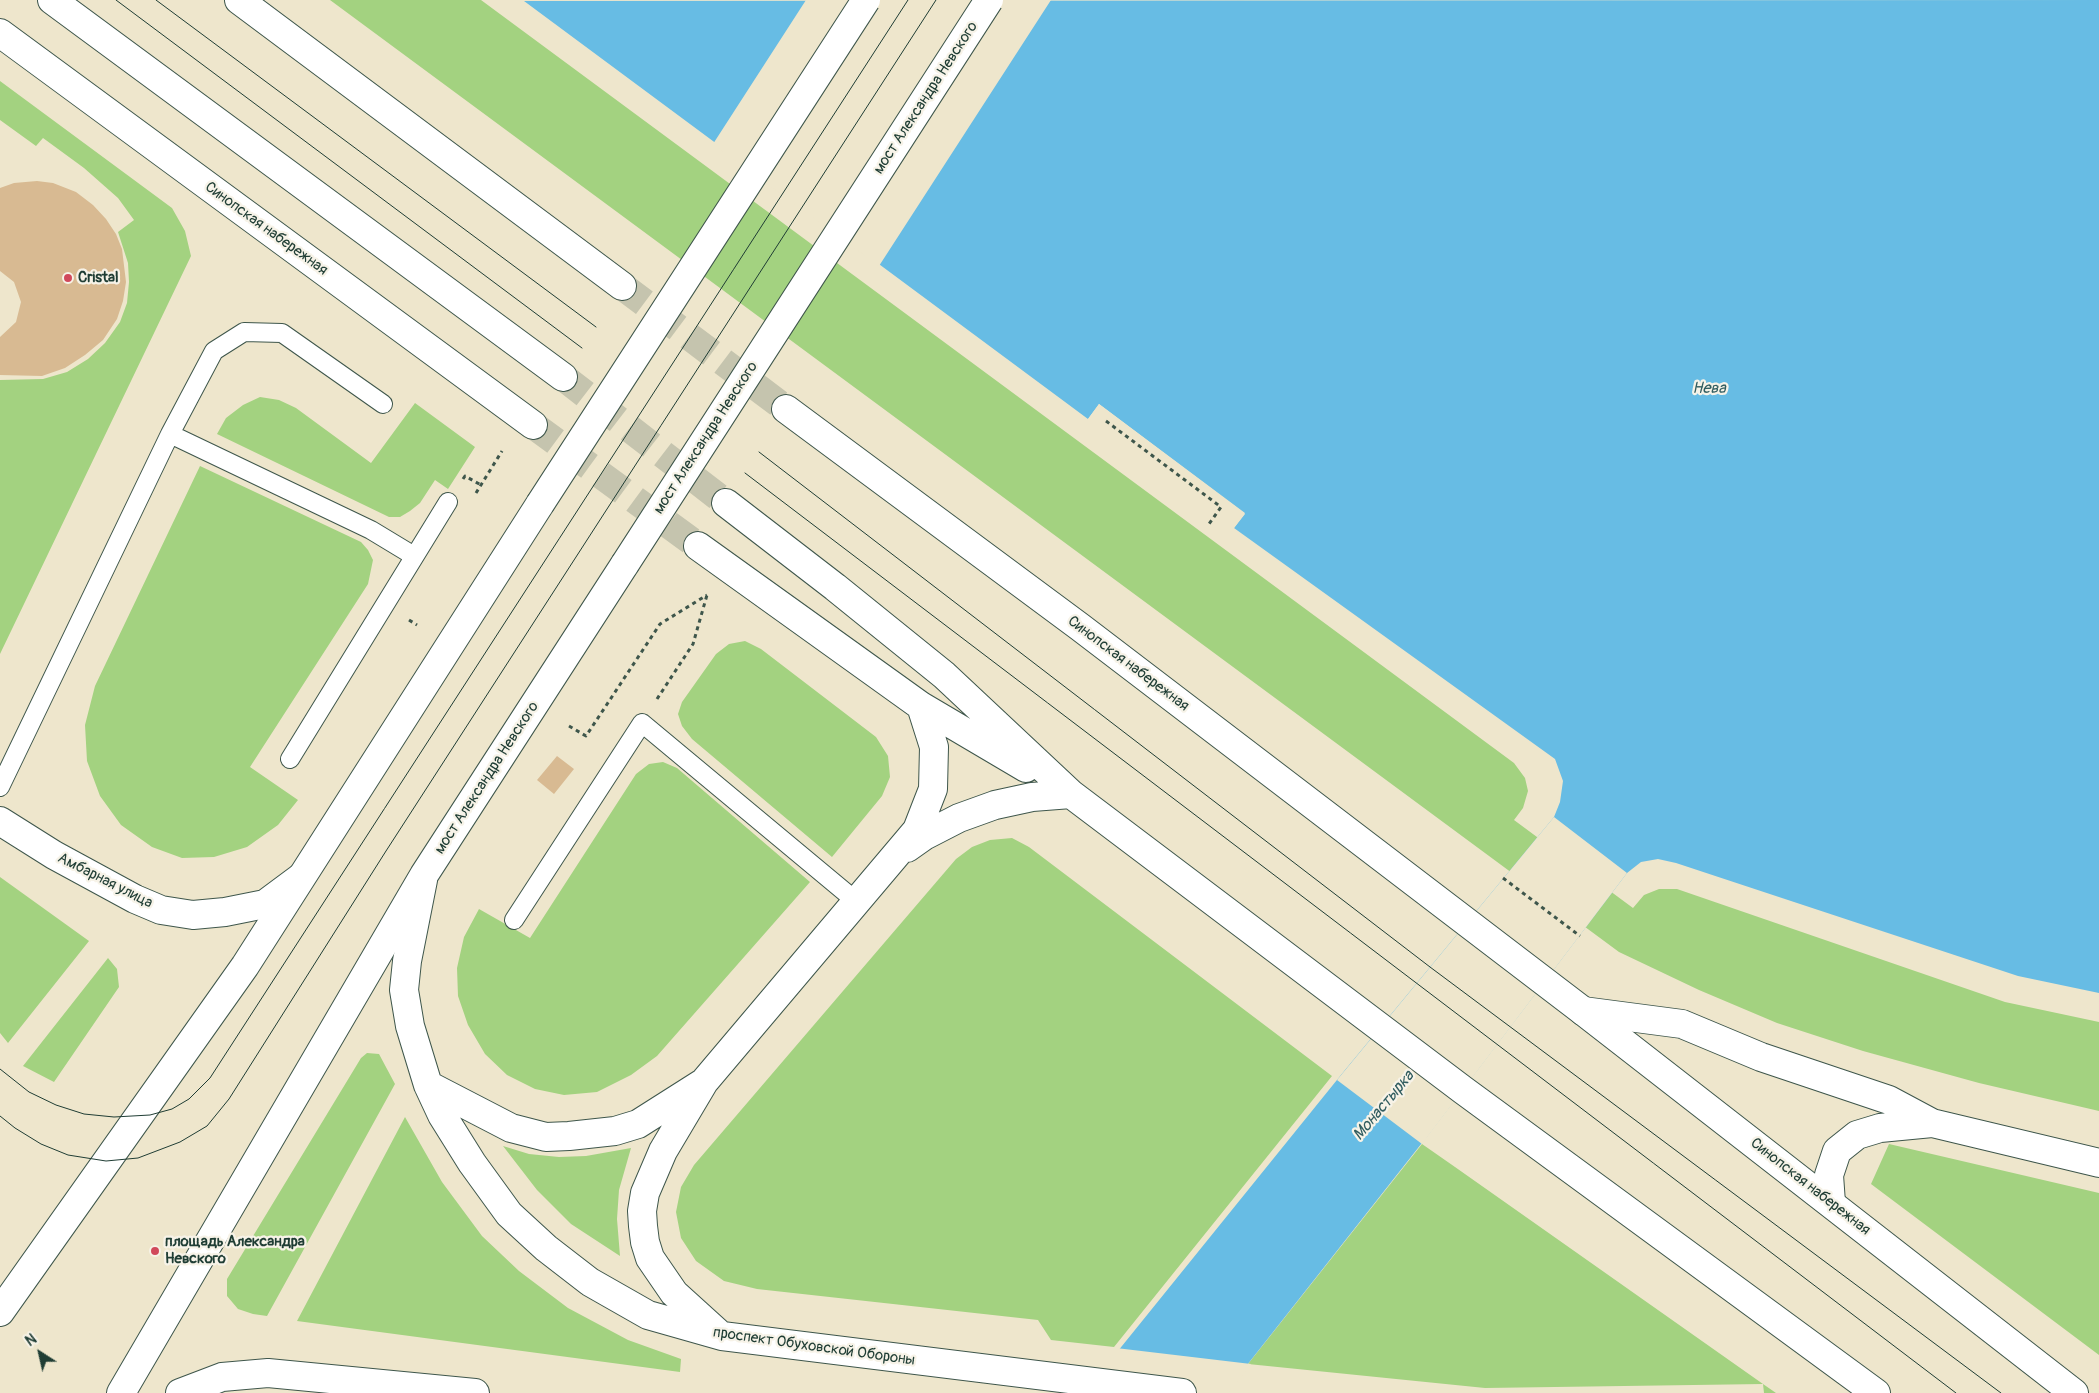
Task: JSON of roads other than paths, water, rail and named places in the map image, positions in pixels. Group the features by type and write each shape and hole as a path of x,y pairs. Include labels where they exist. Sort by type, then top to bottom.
{"main road":[{"path":"52,0 563,377"},
{"path":"239,0 622,286"},
{"path":"0,1312 244,966 866,0"},
{"name":"мост Александра Невского","path":"424,875 989,0"},
{"name":"Синопская набережная","path":"0,33 532,425"},
{"name":"Синопская набережная","path":"786,409 1080,627 1583,1011 2074,1393"},
{"path":"726,503 835,587 944,675 1071,794 1463,1090 1876,1393"},
{"path":"698,546 921,706 1071,794"},
{"path":"722,1336 674,1293 650,1258 644,1242 642,1211 651,1176 663,1151 704,1082 917,830 933,789 934,747 921,706"},
{"path":"895,856 924,836 959,818 995,805 1032,796 1071,794"},
{"name":"Амбарная улица","path":"0,821 135,900 161,910 193,915 225,912 265,904 300,878"},
{"path":"121,1393 424,875"},
{"name":"проспект Обуховской Обороны","path":"424,875 407,961 404,990 410,1026 428,1085 442,1115 472,1164 509,1214 546,1248 590,1282 648,1315 722,1336 1040,1377 1182,1393"},
{"path":"1583,1011 1682,1024 1761,1057 1889,1100 1932,1124 2099,1163"},
{"path":"428,1085 511,1128 546,1136 569,1136 615,1131 638,1124 704,1082"},
{"path":"1831,1203 1828,1175 1837,1151 1857,1135 1880,1128 1932,1124"},
{"path":"180,1393 222,1377 268,1373 475,1393"}],"lane":[{"path":"0,787 170,434 214,351 244,332 282,332 384,404"},
{"path":"170,434 371,530 414,556"},
{"path":"290,758 448,502"},
{"path":"514,920 642,723 857,902"}],"water":[{"name":"Нева","path":"2099,0 2099,993 2018,976 1676,863 1658,859 1641,862 1627,873 1429,1134 1225,1393 1084,1393 1345,1070 1554,817 1560,802 1563,781 1555,759 1234,528 1245,514 1099,404 1088,419 524,1"}],"tunnel":[{"path":"622,286 786,409"},
{"path":"563,377 726,503"},
{"path":"533,425 698,546"}],"tram line":[{"path":"116,0 582,348"},
{"path":"156,0 596,327"},
{"path":"0,1069 29,1092 56,1105 84,1114 114,1117 150,1115 172,1109 189,1099 210,1078 908,0"},
{"path":"0,1116 41,1144 68,1155 106,1161 138,1158 180,1142 207,1126 229,1099 386,851 936,0"},
{"path":"759,452 1430,967 2001,1393"},
{"path":"745,473 1956,1393"}],"place":[{"name":"Cristal","path":"68,278"},
{"name":"площадь Александра Невского","path":"155,1251"}],"water label":[{"name":"Монастырка","path":"1384,1106"}]}
